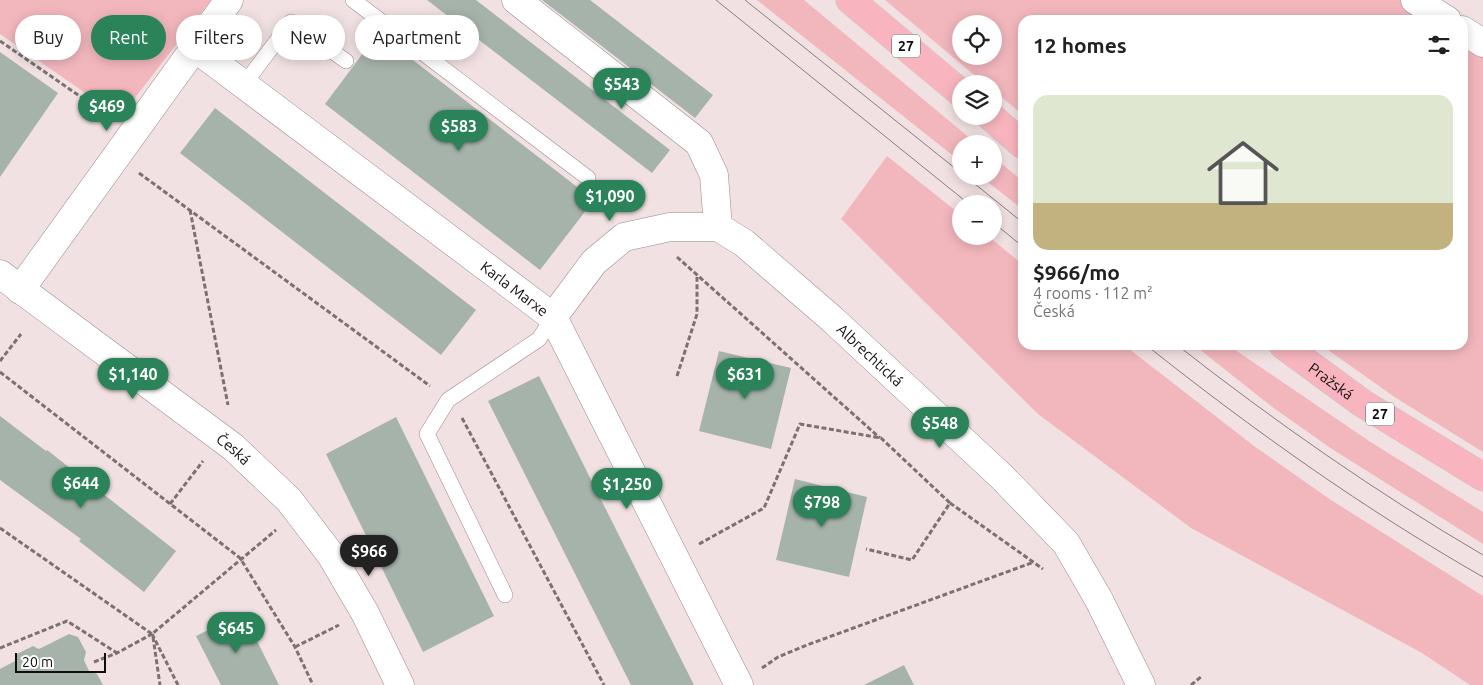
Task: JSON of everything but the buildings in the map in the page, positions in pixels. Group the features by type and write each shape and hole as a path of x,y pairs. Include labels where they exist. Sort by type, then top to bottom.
{"main road":[{"name":"27","path":"850,0 952,85"},
{"path":"1000,125 1018,140"},
{"name":"Pražská","path":"1290,350 1362,403 1483,477"}],"street":[{"path":"218,15 229,0"},
{"path":"516,0 699,143 714,175 718,227 670,226 624,238 594,262 554,317"},
{"path":"1415,0 1439,15"},
{"path":"1468,34 1483,43"},
{"path":"10,282 133,134 186,60"},
{"name":"Karla Marxe","path":"211,60 554,317 747,678"},
{"name":"Albrechtická","path":"718,227 744,243 832,319 1000,476 1066,543 1099,600 1141,685"},
{"name":"Česká","path":"10,282 233,447 294,506 331,555 365,613 400,685"}],"lane":[{"path":"353,0 588,178"},
{"path":"244,84 291,22 346,60"},
{"path":"505,594 426,434 448,400 539,338 554,317"}],"path":[{"path":"0,41 133,134"},
{"path":"134,169 448,400 459,412 604,685"},
{"path":"190,210 229,411"},
{"path":"677,258 880,438 950,503 1043,569"},
{"path":"677,376 697,314 697,276"},
{"path":"0,361 21,334"},
{"path":"0,372 240,558 295,647 314,685"},
{"path":"692,548 764,508 800,424 880,438"},
{"path":"170,504 207,456"},
{"path":"866,549 912,560 950,503"},
{"path":"94,662 117,654 152,634 240,558 294,506"},
{"path":"0,528 152,634 178,685"},
{"path":"747,678 778,657 807,645 1034,562"},
{"path":"0,648 67,621 117,654"},
{"path":"295,647 342,624"},
{"path":"152,634 160,685"},
{"path":"1192,685 1202,676"}],"shaded area":[{"path":"0,0 211,0 199,15 176,15 176,45 166,58 166,15 91,15 91,60 164,60 120,117 38,60 81,60 81,15 15,15 15,44 0,34"},
{"path":"757,0 804,0 966,135 952,135 952,155"},
{"path":"885,0 1399,0 1421,15 1018,15 1018,111 1002,98 1002,75 974,75 962,65 1002,65 1002,15 952,15 952,56"},
{"path":"1468,46 1483,57 1483,452 1396,398 1328,350 1468,350"},
{"path":"887,156 952,208 952,245 999,245 1018,261 1018,350 1130,350 1254,446 1331,500 1483,596 1483,685 1470,685 1422,653 1191,528 1038,414 841,219"},
{"path":"1002,164 1018,178 1018,206 991,185 1002,185"},
{"path":"1200,350 1235,350 1369,441 1483,512 1483,544 1332,449 1275,409"}],"tram line":[{"path":"716,0 958,195"},
{"path":"745,0 952,166"},
{"path":"976,185 1018,219"},
{"path":"1002,230 1018,243"},
{"path":"1152,350 1268,438 1352,496 1483,577"},
{"path":"1184,350 1327,455 1404,507 1483,555"}]}
